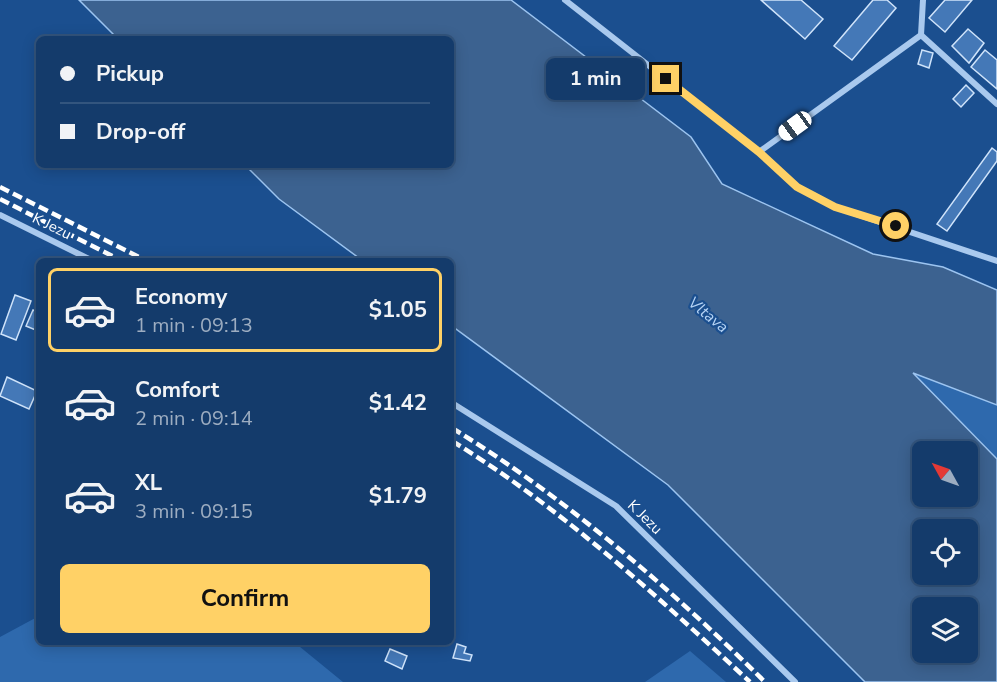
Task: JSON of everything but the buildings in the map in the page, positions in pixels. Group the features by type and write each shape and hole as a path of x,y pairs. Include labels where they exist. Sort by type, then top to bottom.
{"street":[{"path":"565,0 759,152 797,187 835,207 997,261"},
{"path":"921,35 923,0"},
{"path":"759,152 921,35"},
{"path":"921,35 997,104"},
{"name":"K Jezu","path":"0,214 87,258"},
{"name":"K Jezu","path":"454,404 616,506 795,682"}],"shaded area":[{"path":"912,372 997,405 997,459"},
{"path":"36,618 36,645 298,645 343,682 0,682 0,637"},
{"path":"690,651 726,682 645,682"}],"water":[{"name":"Vltava","path":"79,0 511,0 691,137 722,184 873,254 943,267 997,290 997,405 913,373 997,459 997,682 865,682 668,485 454,327 454,258 359,258 279,199 248,168 454,168 454,36 115,36"}],"railway":[{"path":"0,187 141,258"},
{"path":"0,199 116,258"},
{"path":"454,429 536,484 616,546 692,612 765,682"},
{"path":"454,442 531,495 607,554 750,682"}],"route":[{"path":"666,79 759,152 797,187 835,207 896,226"}]}
